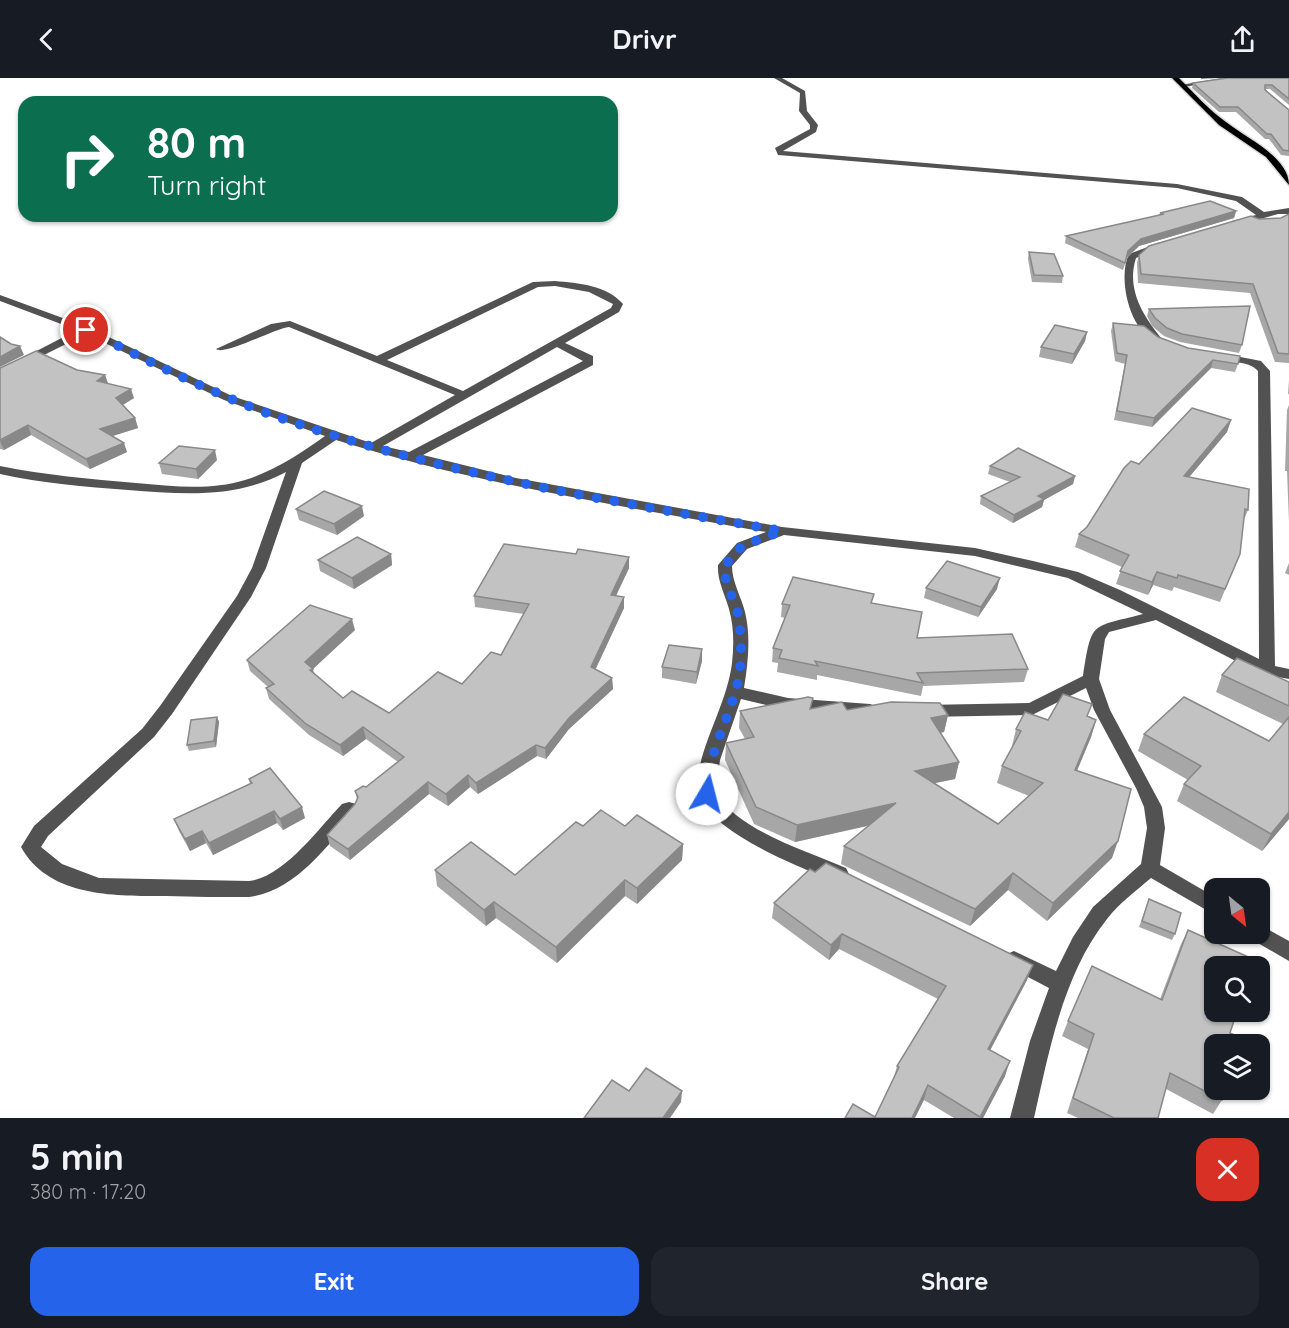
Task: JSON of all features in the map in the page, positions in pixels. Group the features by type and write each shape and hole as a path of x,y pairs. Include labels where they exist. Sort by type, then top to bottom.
{"main road":[{"path":"1175,78 1222,123 1269,155 1286,173 1289,183"}],"street":[{"path":"777,78 803,93 802,111 814,125 813,130 807,135 778,150 781,153 1177,186 1239,199 1262,215"},
{"path":"1183,86 1238,78"},
{"path":"1218,228 1262,215 1289,211"},
{"path":"1167,344 1151,335 1134,310 1129,263 1132,256 1143,250 1175,241"},
{"path":"372,447 615,310 617,302 611,297 564,283 536,285 379,359"},
{"path":"0,298 86,330 228,398 372,447 550,489 782,531 975,552 1073,575 1268,670 1289,674"},
{"path":"221,349 280,324 290,324 464,395"},
{"path":"0,374 86,330"},
{"path":"410,457 589,363 589,358 584,353 556,343"},
{"path":"1203,353 1249,360 1257,363 1264,371 1268,670"},
{"path":"0,470 91,484 192,491 238,486 259,480 296,462 334,435"},
{"path":"296,462 260,568 244,597 148,733 41,831 31,847 35,854 69,878 87,885 109,888 249,890 265,887 286,875 348,809"},
{"path":"782,531 742,546 725,565 726,579 738,613 740,643 735,692 706,779 707,794 719,811 746,831 859,883"},
{"path":"1022,1118 1041,1040 1061,984 1094,921 1110,902 1150,867 1156,828 1153,807 1102,710 1091,679 1097,638 1104,629 1156,615"},
{"path":"913,711 1032,709 1091,679"},
{"path":"735,692 788,704 889,710"},
{"path":"1150,867 1204,900"},
{"path":"1270,940 1289,952"},
{"path":"997,952 1061,984"}],"building":[{"path":"1227,78 1289,78 1289,99 1272,85 1265,85 1265,90 1289,110 1289,151 1283,150 1271,134 1267,134 1238,107 1220,107 1193,83"},
{"path":"1210,201 1236,211 1141,239 1128,251 1125,263 1066,236 1164,214 1160,213"},
{"path":"1289,214 1289,354 1278,353 1253,284 1141,274 1139,255 1149,246 1251,216 1259,219 1281,218"},
{"path":"1029,252 1054,254 1063,276 1034,275"},
{"path":"1250,306 1242,345 1182,334 1167,328 1155,318 1149,309"},
{"path":"1113,323 1144,326 1158,337 1188,348 1240,356 1238,364 1213,360 1154,418 1117,411 1127,355 1117,353"},
{"path":"1055,325 1087,332 1074,354 1041,347"},
{"path":"0,337 11,344 20,346 0,357"},
{"path":"36,351 77,370 105,375 97,381 131,389 116,398 135,418 100,429 124,443 86,459 28,425 0,440 0,368"},
{"path":"1192,408 1231,420 1184,476 1249,489 1248,510 1245,509 1240,554 1225,589 1178,575 1177,578 1157,572 1152,582 1120,571 1129,555 1079,534 1087,527 1124,468 1131,461 1139,464"},
{"path":"179,446 215,450 196,469 159,463"},
{"path":"1018,448 1075,476 1038,496 1044,499 1014,515 981,496 1020,477 990,466"},
{"path":"324,491 362,506 334,524 296,509"},
{"path":"357,537 391,554 352,578 318,560"},
{"path":"504,544 576,554 578,549 629,557 611,595 624,597 591,667 612,678 569,718 545,748 536,745 476,783 468,775 446,794 428,782 348,849 327,835 355,804 358,797 355,791 363,786 366,787 404,757 363,727 340,745 306,724 266,688 274,684 247,660 310,605 352,619 305,662 313,669 310,670 343,698 352,691 389,713 438,672 462,684 491,652 501,655 529,604 474,596"},
{"path":"947,561 1000,578 981,607 926,588"},
{"path":"793,577 874,594 871,603 922,612 917,638 1012,634 1028,669 917,673 923,683 815,661 818,666 779,658 782,650 773,648 790,605 782,604"},
{"path":"669,645 702,649 697,672 662,667"},
{"path":"1237,658 1289,682 1289,706 1222,675"},
{"path":"1063,694 1092,704 1087,716 1096,720 1075,770 1131,789 1118,841 1053,903 1013,873 975,909 844,846 896,803 797,825 756,807 726,743 754,737 740,711 808,697 813,698 810,709 842,702 847,710 891,702 940,703 948,715 931,718 959,762 915,771 998,824 1043,783 1002,766 1021,731 1016,729 1025,712 1048,720"},
{"path":"1184,697 1269,741 1289,717 1289,812 1271,834 1184,784 1201,766 1144,734"},
{"path":"217,717 214,741 187,745 191,720"},
{"path":"270,768 302,807 280,819 274,811 209,843 202,831 185,839 174,819 252,783 249,779"},
{"path":"601,810 625,826 637,815 683,844 637,888 625,880 556,947 494,902 484,910 435,870 471,842 515,875 576,822 583,826"},
{"path":"826,863 1033,965 988,1049 1010,1061 980,1117 928,1085 912,1118 845,1118 853,1104 875,1117 899,1067 897,1066 946,986 842,934 831,945 774,903 810,869 815,872"},
{"path":"1149,899 1181,913 1175,934 1142,921"},
{"path":"1188,930 1204,937 1204,944 1219,944 1246,956 1204,956 1204,1022 1234,1022 1230,1033 1232,1034 1204,1034 1204,1091 1170,1073 1158,1118 1114,1118 1073,1098 1094,1034 1068,1021 1092,966 1162,1000"},
{"path":"646,1068 682,1091 663,1118 584,1118 612,1080 629,1091"}],"route":[{"path":"86,330 228,398 372,447 461,470 573,494 782,531 742,546 734,552 725,565 724,572 738,613 740,669 735,692 706,779 707,794"}]}
